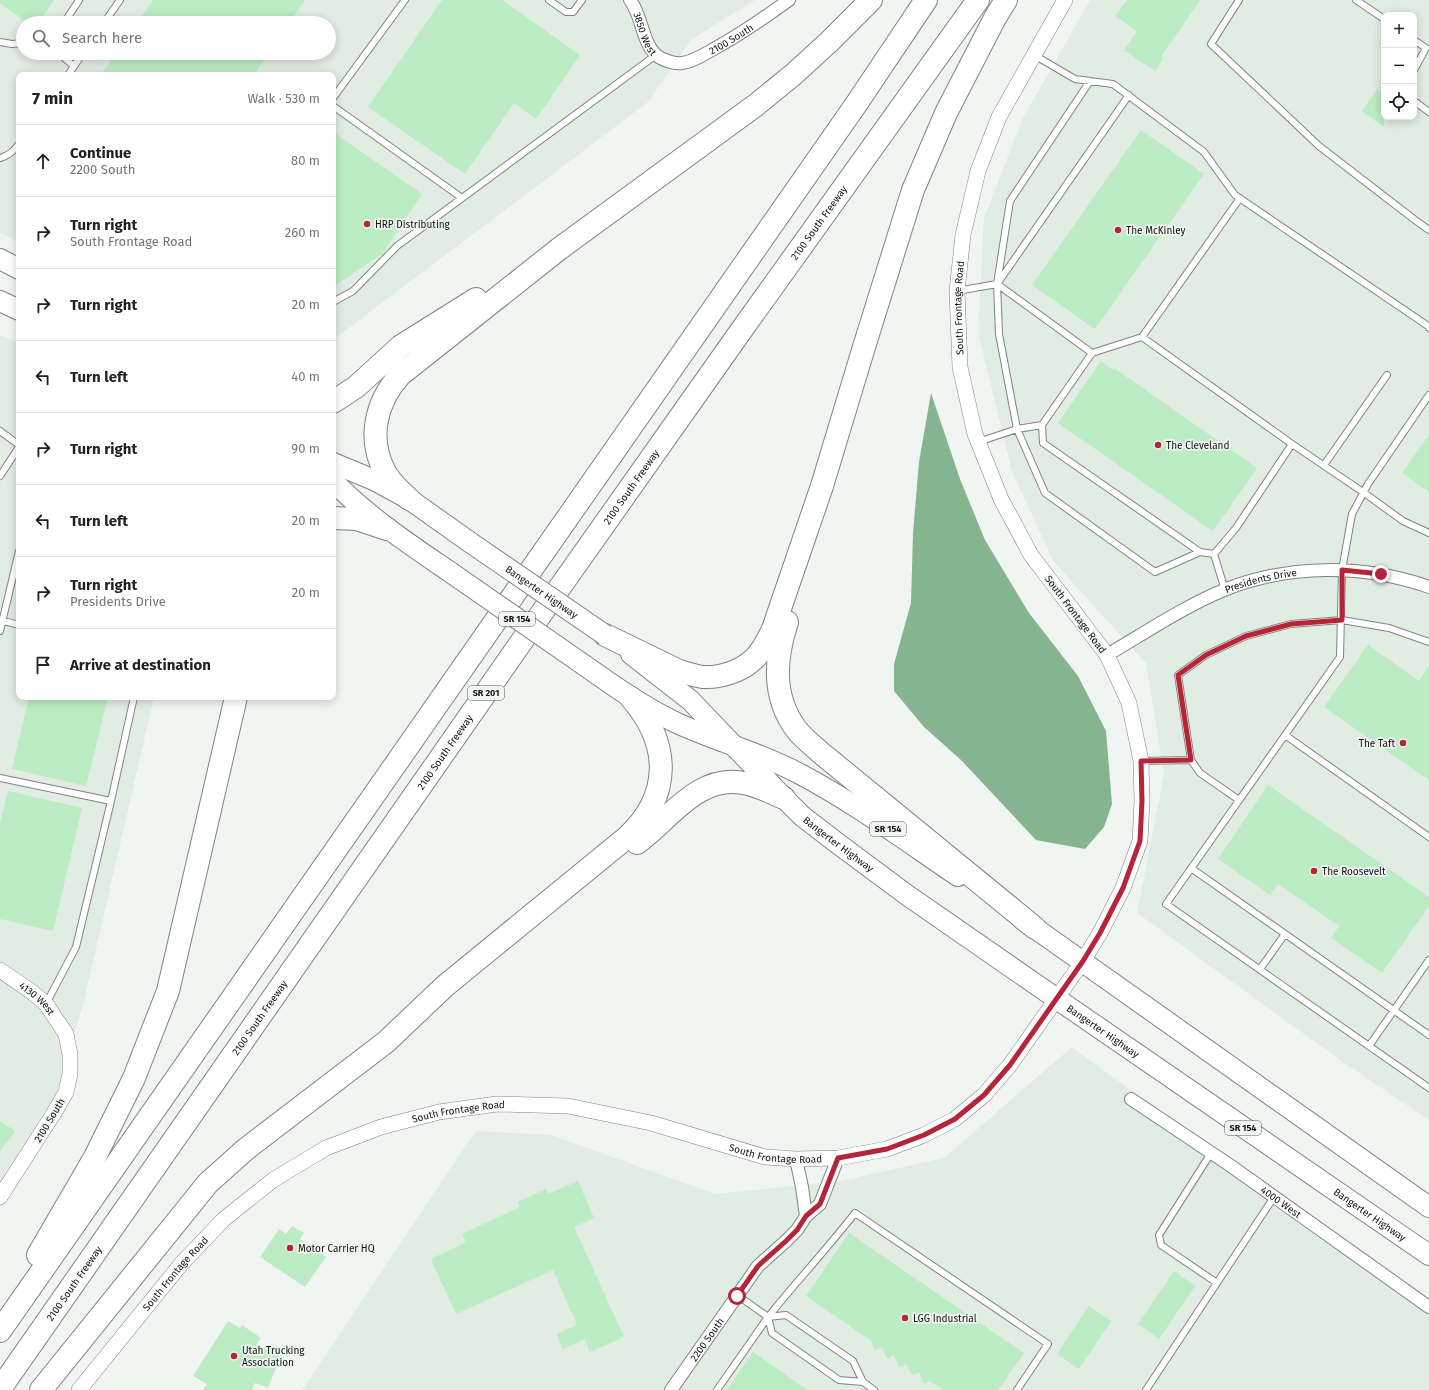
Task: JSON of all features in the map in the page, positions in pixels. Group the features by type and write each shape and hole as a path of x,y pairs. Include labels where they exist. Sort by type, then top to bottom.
{"highway":[{"path":"409,499 389,478 380,462 378,455 376,426 378,411 394,381 406,369 559,249 756,105 814,55 871,0"},
{"name":"SR 201","path":"0,1331 843,123 926,0"},
{"name":"2100 South Freeway","path":"0,1390 550,602 738,335 978,0"},
{"path":"605,635 679,671 704,677 720,676 733,672 755,658 759,653 773,629 822,486 913,190 946,113 995,18 1006,0"},
{"path":"336,400 356,386 401,346 416,335 559,249"},
{"path":"0,259 16,267"},
{"path":"0,300 16,308"},
{"name":"Bangerter Highway","path":"336,464 374,480 409,499 605,635 690,700 751,766 802,816 880,875 1057,999 1429,1255"},
{"name":"Bangerter Highway","path":"336,484 351,499 387,529 631,698 679,724 758,754 799,773 838,796 1083,961 1429,1207"},
{"path":"822,486 820,520 784,628 778,652 778,689 790,719 804,738 821,753 1035,928"},
{"path":"336,518 357,519 387,529"},
{"path":"41,1390 208,1184 246,1149 386,1042 445,986 638,827 647,815 658,790 661,778 661,758 652,727 631,698"},
{"path":"0,1312 29,1270 95,1157 137,1070 168,991 235,700"},
{"path":"445,986 643,839 690,797 700,790 710,786 742,782 756,786 784,798"}],"street":[{"name":"3850 West","path":"630,0 635,6 648,43 656,55 668,61"},
{"name":"2100 South","path":"668,61 681,63 694,60 741,34 789,0"},
{"name":"South Frontage Road","path":"79,1390 182,1263 224,1219 272,1180 326,1148 381,1127 439,1112 497,1104 568,1106 651,1123 765,1157 796,1159 838,1158 887,1149 924,1135 955,1119 984,1095 1010,1065 1057,999 1100,933 1123,888 1140,841 1142,801 1141,761 1129,703 1107,655 1032,555 1001,500 978,442 960,367 957,291 963,235 978,170 999,117 1065,0"},
{"name":"Presidents Drive","path":"1107,655 1199,602 1225,590 1268,576 1309,570 1342,570 1381,574 1429,587"},
{"name":"4130 West","path":"0,970 32,992 46,1004 66,1034"},
{"name":"2100 South","path":"0,1197 66,1092 70,1074 70,1055 66,1034"},
{"name":"4000 West","path":"1131,1100 1211,1153 1429,1307"},
{"name":"2200 South","path":"671,1390 758,1266 792,1235 806,1216 820,1204 838,1158"},
{"path":"796,1159 802,1186 806,1216"}],"lane":[{"path":"69,16 79,0"},
{"path":"109,16 120,0"},
{"path":"336,94 405,0"},
{"path":"549,0 566,12 573,12 582,0"},
{"path":"1239,0 1211,44 1319,146 1429,230"},
{"path":"1356,0 1381,17"},
{"path":"1417,41 1427,45 1417,64"},
{"path":"0,42 16,44"},
{"path":"336,300 353,291 397,246 656,55"},
{"path":"1034,55 1075,79 1113,84 1129,95 1204,152 1235,195 1429,328"},
{"path":"67,60 74,66"},
{"path":"70,72 78,60"},
{"path":"1090,81 1010,201 997,284 999,334 1017,429 1045,494 1155,572 1200,552"},
{"path":"957,291 997,284 1129,95"},
{"path":"1417,103 1429,112"},
{"path":"336,108 462,198"},
{"path":"0,158 16,148"},
{"path":"1214,554 1200,552 1043,443 1042,425 1092,353 1142,337 1240,198"},
{"path":"997,284 1092,353"},
{"path":"1142,337 1403,521 1429,533"},
{"path":"1324,465 1387,374"},
{"path":"1429,395 1363,492 1352,514 1342,570 1340,657 1166,904 1429,1088"},
{"path":"978,442 1017,429 1042,425"},
{"path":"0,432 16,444"},
{"path":"1214,554 1236,528 1292,444"},
{"path":"0,476 16,451"},
{"path":"1214,554 1225,590"},
{"path":"0,631 1,621 16,563"},
{"path":"1238,800 1200,773 1191,760 1178,675 1206,655 1246,636 1291,624 1342,620 1389,628 1429,642"},
{"path":"1,621 16,624"},
{"path":"46,1004 76,947 133,700"},
{"path":"1285,735 1429,837"},
{"path":"1141,761 1191,760"},
{"path":"0,778 111,801"},
{"path":"1191,868 1429,1035"},
{"path":"1260,969 1285,934"},
{"path":"1369,1046 1429,960"},
{"path":"1211,1153 1159,1235 1161,1245 1218,1283"},
{"path":"1146,1390 1274,1197"},
{"path":"717,1390 788,1291 827,1248 855,1213 1048,1344 1017,1390"},
{"path":"737,1296 768,1317 786,1315 853,1361 863,1382 874,1390"},
{"path":"768,1317 772,1333 839,1380 863,1382"}],"shaded area":[{"path":"0,0 755,0 691,40 648,102 336,338 336,72 16,72 16,241 0,233"},
{"path":"1090,0 1429,0 1429,1120 1340,1060 1137,913 1164,775 1146,663 1054,562 1012,472 978,332 984,218 1023,118"},
{"path":"0,335 16,342 16,700 153,700 84,1001 56,1094 0,1181"},
{"path":"931,393 960,479 985,540 1029,613 1078,676 1106,731 1112,804 1104,827 1085,849 1036,840 961,760 924,727 894,691 894,664 911,603 913,533 919,462"},
{"path":"1072,1047 1429,1309 1429,1390 302,1390 476,1131 551,1135 715,1194 841,1181 944,1158"}],"building":[{"path":"0,0 54,0 43,16 18,16 0,3"},
{"path":"153,0 305,0 294,16 142,16"},
{"path":"442,0 502,0 580,55 536,119 514,103 465,174 368,107"},
{"path":"1127,0 1200,0 1161,57 1163,59 1155,71 1124,50 1137,31 1115,16"},
{"path":"111,60 264,60 256,72 103,72"},
{"path":"1377,89 1381,92 1381,120 1384,120 1384,127 1362,111"},
{"name":"The McKinley","path":"1141,130 1204,174 1095,329 1032,285"},
{"name":"HRP Distributing","path":"336,134 422,194 382,254 336,285"},
{"name":"The Cleveland","path":"1101,361 1113,370 1114,368 1257,468 1213,531 1058,423"},
{"path":"1429,435 1429,492 1402,473"},
{"name":"The Taft","path":"1368,645 1419,681 1429,666 1429,780 1324,707"},
{"path":"28,700 107,700 86,786 12,769"},
{"name":"The Roosevelt","path":"1268,785 1429,897 1429,906 1382,973 1331,938 1339,926 1278,884 1270,895 1218,859"},
{"path":"8,791 82,808 53,931 0,919 0,823"},
{"path":"0,1121 15,1131 0,1152"},
{"path":"578,1181 594,1218 574,1227 624,1337 590,1352 584,1339 563,1349 557,1334 577,1325 553,1270 456,1314 431,1259 466,1242 462,1234 520,1207 518,1202 546,1189 548,1194"},
{"name":"Motor Carrier HQ","path":"292,1226 304,1233 300,1239 326,1257 305,1287 260,1257 279,1229 286,1234"},
{"name":"LGG Industrial","path":"849,1233 1024,1353 998,1390 943,1390 930,1381 924,1384 919,1372 912,1375 906,1364 899,1367 894,1355 887,1359 882,1347 875,1350 870,1340 806,1296"},
{"path":"1174,1271 1195,1286 1159,1339 1138,1324"},
{"path":"1089,1306 1111,1321 1079,1369 1057,1354"},
{"name":"Utah Trucking Association","path":"228,1321 240,1328 242,1325 261,1338 256,1345 281,1355 268,1388 255,1383 252,1390 203,1390 207,1384 193,1376"},
{"path":"753,1352 807,1390 727,1390"}],"place":[{"name":"HRP Distributing","path":"367,224"},
{"name":"The McKinley","path":"1118,230"},
{"name":"The Cleveland","path":"1158,445"},
{"name":"The Taft","path":"1403,743"},
{"name":"The Roosevelt","path":"1314,871"},
{"name":"Motor Carrier HQ","path":"290,1248"},
{"name":"LGG Industrial","path":"905,1318"},
{"name":"Utah Trucking Association","path":"234,1356"}],"route":[{"path":"737,1296 758,1266 786,1241 797,1230 806,1216 820,1204 838,1158 887,1149 924,1135 955,1119 984,1095 1010,1065 1083,961 1100,933 1123,888 1140,841 1142,801 1141,761 1191,760 1178,675 1206,655 1246,636 1291,624 1342,620 1342,570 1381,574"}]}
